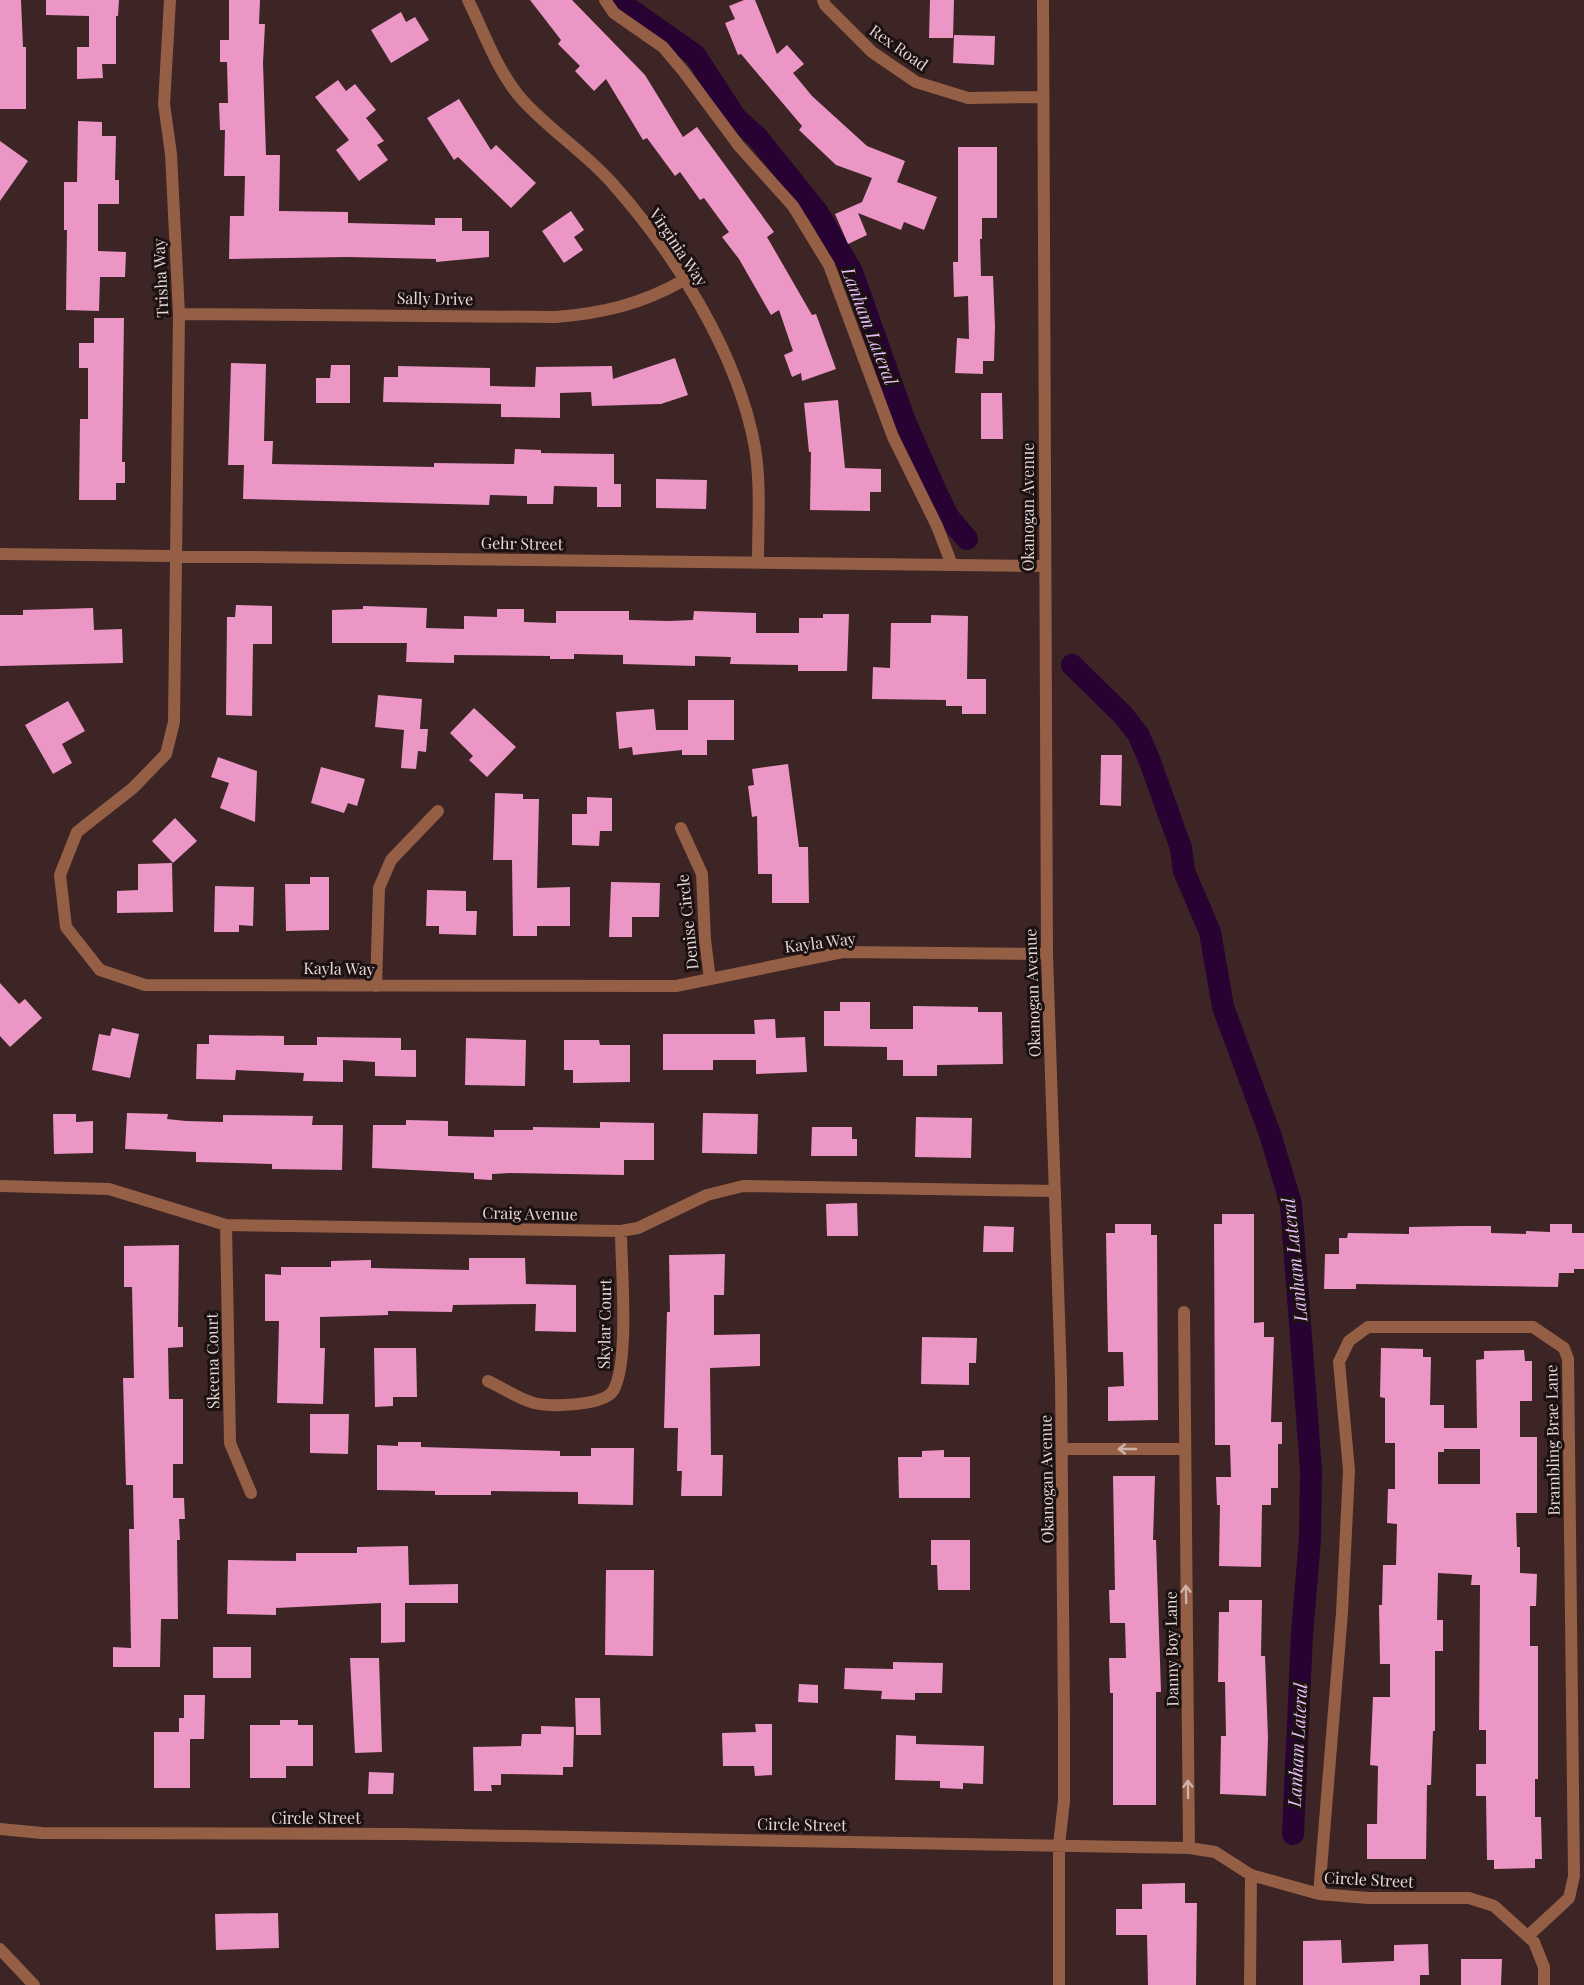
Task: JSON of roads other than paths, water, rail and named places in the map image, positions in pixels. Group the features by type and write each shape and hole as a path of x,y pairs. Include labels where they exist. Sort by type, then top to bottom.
{"street":[{"name":"Trisha Way","path":"170,0 164,104 171,154 179,314 177,556"},
{"name":"Virginia Way","path":"468,0 501,70 520,96 590,159 652,233 684,280 728,358 752,437 759,487 758,561"},
{"path":"605,0 614,14 663,47 738,146 793,206 830,265 893,437 937,526 952,565"},
{"name":"Rex Road","path":"823,0 825,6 872,52 916,82 968,98 1044,97"},
{"name":"Okanogan Avenue","path":"1043,0 1047,954 1062,1449 1064,1780 1059,1845 1059,1985"},
{"name":"Sally Drive","path":"179,314 556,317 598,313 632,305 657,296 684,280"},
{"name":"Gehr Street","path":"0,554 1044,566"},
{"name":"Kayla Way","path":"177,556 174,722 166,754 133,788 77,832 60,875 66,927 100,970 145,985 244,983 376,986 676,986 843,952 1047,954"},
{"path":"376,986 379,888 391,860 438,812"},
{"name":"Denise Circle","path":"681,828 702,874 705,940 710,979"},
{"name":"Craig Avenue","path":"0,1186 109,1189 226,1225 621,1231 638,1228 707,1195 743,1186 1055,1191"},
{"name":"Skeena Court","path":"226,1225 230,1443 251,1493"},
{"name":"Skylar Court","path":"488,1381 535,1403 593,1403 612,1393 620,1374 622,1351 621,1231"},
{"name":"Danny Boy Lane","path":"1184,1312 1189,1848"},
{"name":"Brambling Brae Lane","path":"1319,1894 1342,1613 1349,1491 1339,1362 1349,1341 1368,1327 1533,1327 1564,1348 1568,1359 1574,1876 1569,1898 1528,1936"},
{"path":"1062,1449 1185,1449"},
{"name":"Circle Street","path":"0,1829 42,1833 404,1834 1189,1848 1215,1852 1251,1875 1319,1894 1368,1898 1469,1898 1494,1906 1534,1942 1544,1967 1544,1985"},
{"path":"1250,1985 1251,1875"},
{"path":"0,1948 34,1985"}],"waterway":[{"name":"Lanham Lateral","path":"623,0 628,8 695,55 736,118 757,137 818,213 852,272 904,419 937,494 949,518 967,539"},
{"name":"Lanham Lateral","path":"1072,665 1123,715 1138,734 1149,759 1181,848 1184,871 1210,932 1223,1007 1270,1134 1291,1204 1311,1470 1310,1539 1302,1634 1293,1834"}]}
